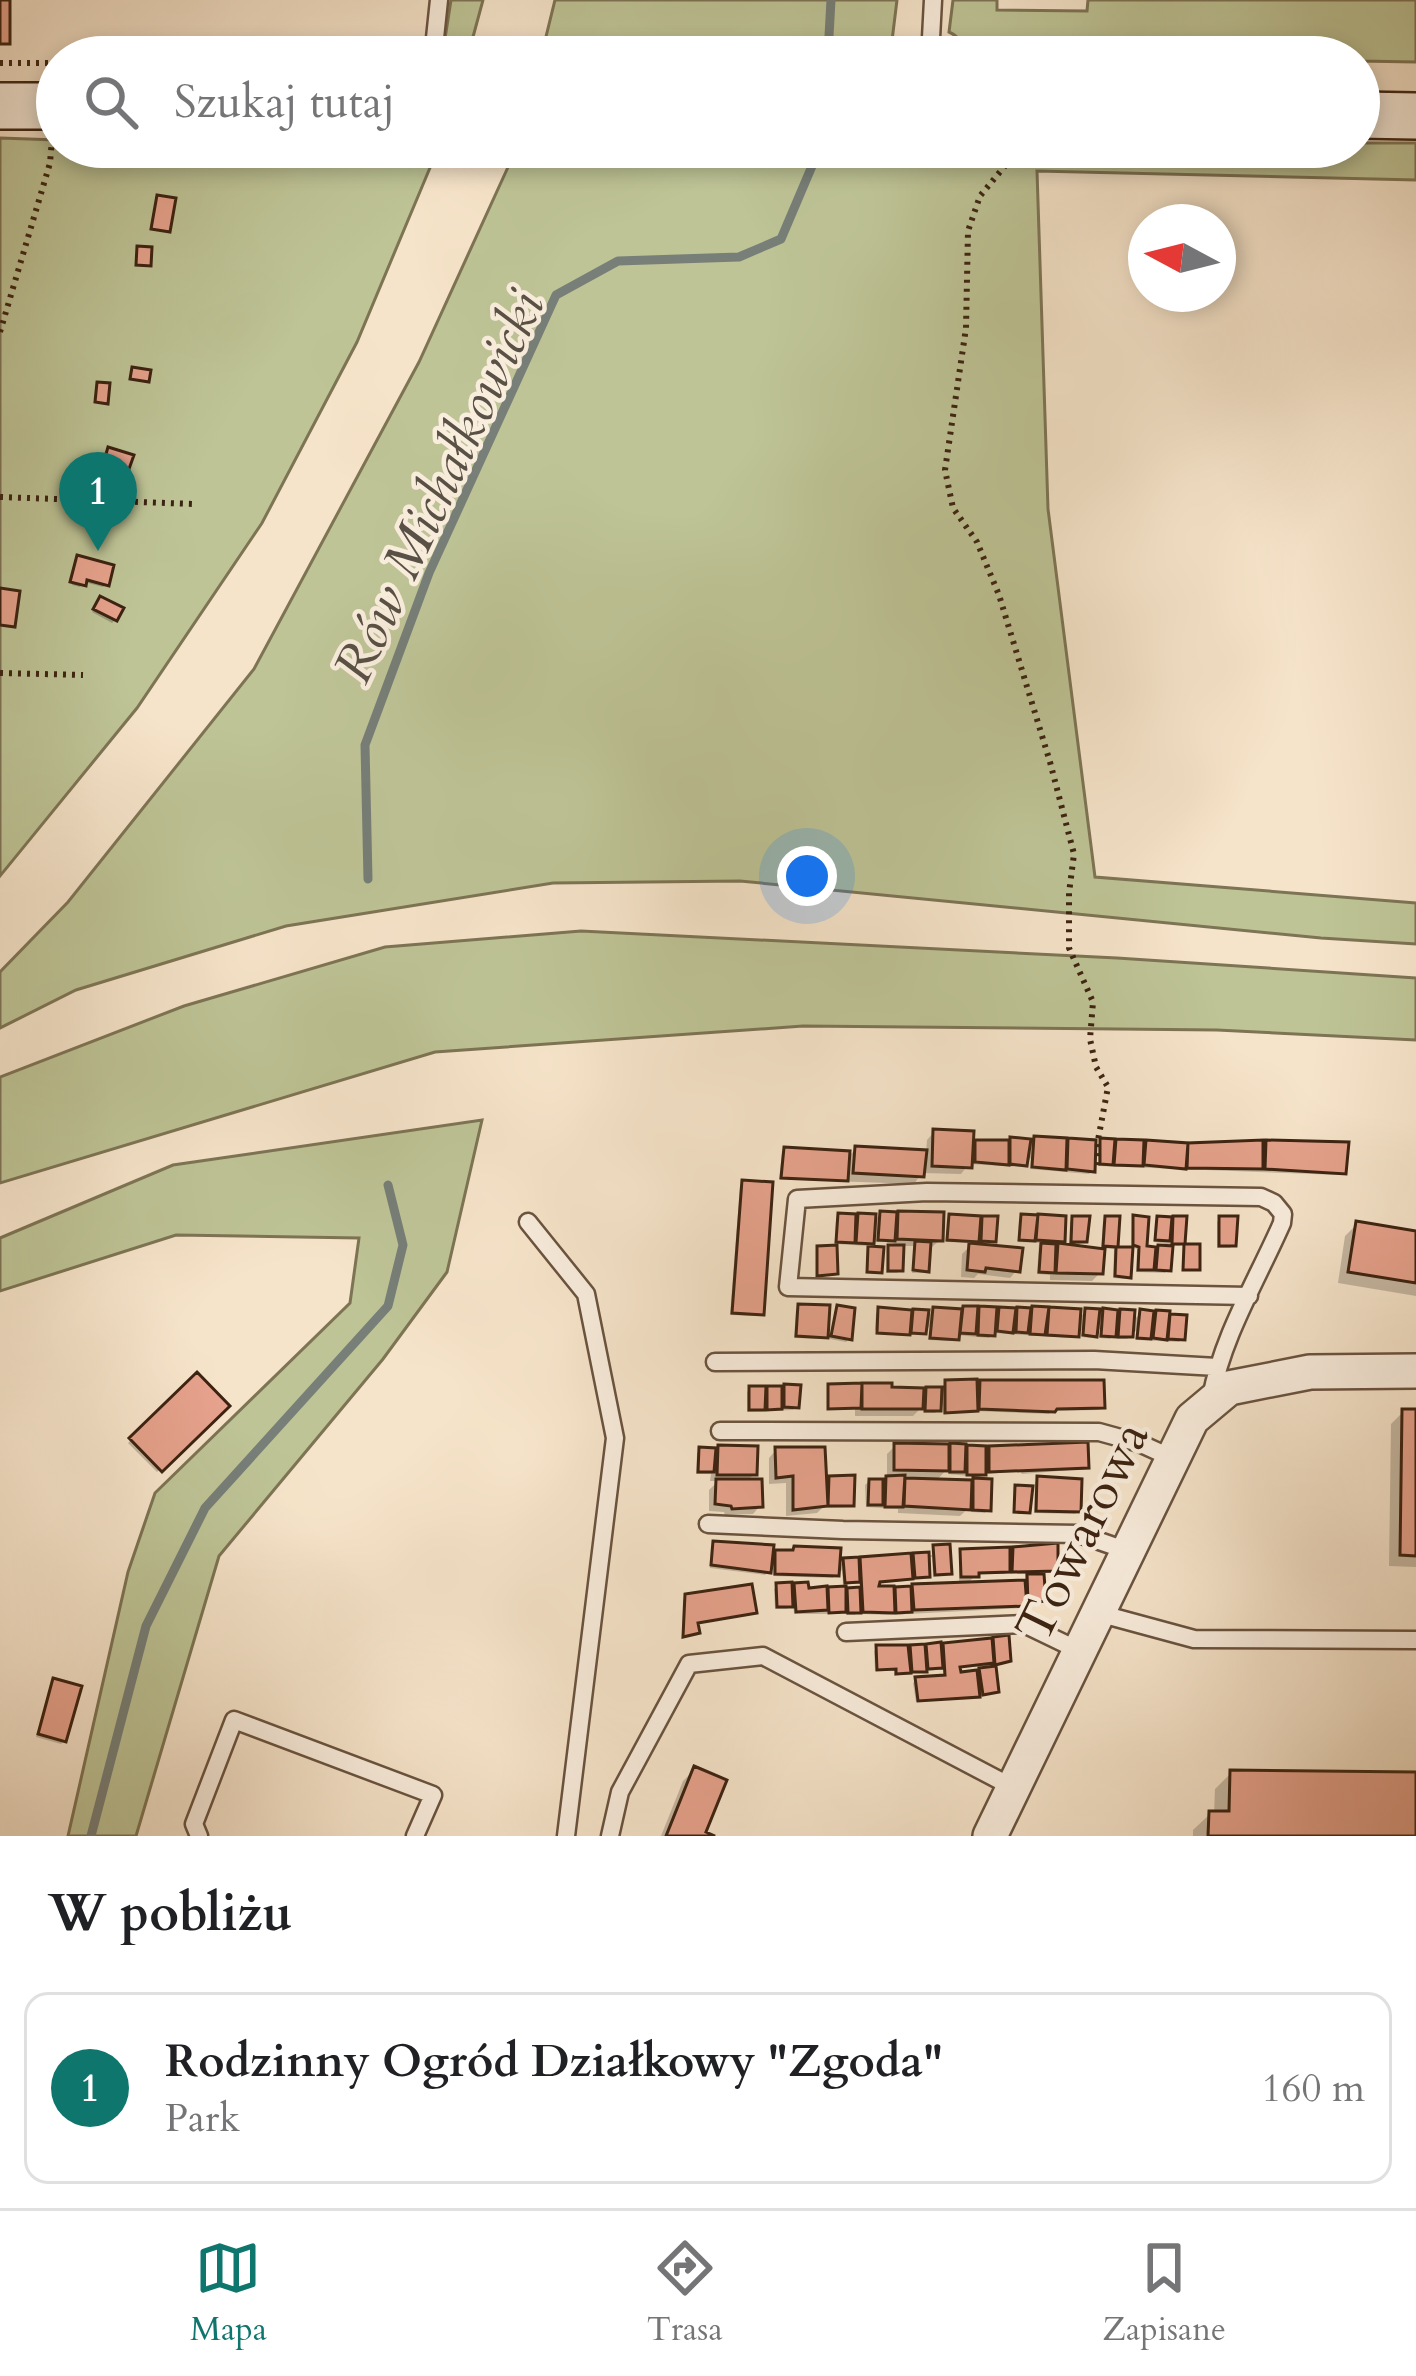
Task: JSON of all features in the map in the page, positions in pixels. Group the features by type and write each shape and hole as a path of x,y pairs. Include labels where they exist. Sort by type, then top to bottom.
{"main road":[{"path":"0,106 36,118"},
{"path":"1380,115 1416,116"}],"street":[{"name":"Towarowa","path":"990,1836 1192,1419 1229,1388 1310,1372 1416,1371"}],"lane":[{"path":"435,36 439,0"},
{"path":"931,36 933,0"},
{"path":"1209,1405 1216,1367 1249,1296 1282,1223 1283,1214 1274,1203 1261,1197 927,1192 797,1199 788,1287 1249,1296"},
{"path":"528,1222 586,1294 615,1438 566,1836"},
{"path":"715,1361 1094,1360 1216,1367"},
{"path":"720,1431 1099,1432 1172,1458"},
{"path":"708,1524 1079,1534 1128,1551"},
{"path":"1098,1613 1194,1639 1416,1640"},
{"path":"846,1632 1024,1624 1080,1651"},
{"path":"610,1836 620,1792 689,1664 763,1656 1014,1788"},
{"path":"199,1836 194,1824 234,1720 433,1795 415,1836"}],"path":[{"path":"0,63 36,63"},
{"path":"0,332 49,168"},
{"path":"1003,168 980,196 968,231 967,328 945,470 953,508 977,542 999,595 1074,854 1069,948 1093,1002 1090,1039 1096,1066 1108,1087 1098,1140 1096,1194"},
{"path":"0,497 194,504"},
{"path":"0,673 83,675"}],"green space":[{"path":"451,0 483,0 473,36 445,36"},
{"path":"555,0 897,0 893,36 546,36"},
{"path":"953,0 997,0 997,10 1087,11 1088,0 1416,0 1416,62 1380,61 1380,36 955,36 949,32"},
{"path":"0,138 36,139 36,168 430,168 357,342 262,523 137,708 0,876"},
{"path":"1380,143 1416,143 1416,180 1037,171 1048,509 1095,877 1416,903 1416,944 740,881 553,883 286,926 76,990 0,1028 0,972 68,902 254,669 419,362 508,168 1380,168"},
{"path":"581,931 1416,978 1416,1040 1217,1030 803,1026 435,1052 0,1183 0,1077 184,1006 385,947"},
{"path":"482,1120 447,1272 383,1359 219,1556 136,1836 68,1836 128,1572 155,1493 350,1303 359,1238 176,1235 0,1291 0,1238 173,1165"}],"building":[{"path":"0,0 10,0 10,44 0,44"},
{"path":"157,195 176,198 170,232 151,229"},
{"path":"137,246 152,247 151,266 136,265"},
{"path":"132,367 151,370 149,382 130,379"},
{"path":"97,382 110,383 108,404 95,402"},
{"path":"108,447 134,455 129,469 104,461"},
{"path":"77,555 114,565 109,586 87,580 86,586 70,582"},
{"path":"0,588 20,591 15,627 0,625"},
{"path":"100,596 124,608 117,621 93,609"},
{"path":"933,1129 974,1131 972,1168 932,1166"},
{"path":"1034,1136 1067,1138 1066,1170 1032,1167"},
{"path":"1010,1137 1031,1139 1027,1166 1010,1164"},
{"path":"1068,1138 1096,1140 1095,1172 1067,1169"},
{"path":"1100,1138 1115,1139 1113,1165 1100,1164"},
{"path":"1116,1139 1144,1140 1143,1166 1114,1165"},
{"path":"975,1140 1009,1140 1009,1165 975,1162"},
{"path":"1146,1140 1188,1143 1186,1169 1144,1165"},
{"path":"1263,1140 1263,1169 1187,1168 1188,1143"},
{"path":"1266,1140 1349,1142 1346,1174 1265,1169"},
{"path":"855,1146 927,1150 924,1177 853,1173"},
{"path":"784,1147 850,1151 848,1181 781,1178"},
{"path":"742,1180 773,1182 764,1315 732,1313"},
{"path":"880,1211 897,1212 895,1241 878,1240"},
{"path":"898,1211 944,1212 943,1241 897,1239"},
{"path":"838,1213 856,1214 855,1243 836,1242"},
{"path":"858,1213 876,1214 874,1244 856,1243"},
{"path":"949,1214 981,1216 979,1242 947,1240"},
{"path":"1021,1214 1038,1215 1035,1241 1019,1240"},
{"path":"1038,1214 1066,1216 1065,1242 1036,1240"},
{"path":"1133,1215 1149,1217 1147,1246 1156,1247 1154,1270 1138,1270"},
{"path":"982,1216 998,1216 996,1242 981,1241"},
{"path":"1072,1216 1090,1216 1087,1242 1071,1242"},
{"path":"1105,1216 1120,1216 1118,1247 1133,1247 1131,1278 1115,1276 1116,1247 1103,1246"},
{"path":"1157,1216 1172,1217 1170,1241 1155,1240"},
{"path":"1173,1216 1187,1216 1185,1244 1200,1244 1200,1270 1183,1270 1184,1244 1172,1244"},
{"path":"1219,1216 1238,1216 1236,1246 1219,1246"},
{"path":"1356,1221 1416,1231 1416,1283 1348,1272"},
{"path":"915,1241 931,1242 929,1272 913,1270"},
{"path":"969,1243 1023,1248 1020,1272 967,1270"},
{"path":"1041,1243 1056,1244 1055,1273 1039,1272"},
{"path":"1058,1243 1105,1249 1103,1274 1056,1273"},
{"path":"837,1245 838,1274 817,1276 817,1246"},
{"path":"888,1245 904,1245 903,1271 888,1271"},
{"path":"1158,1245 1173,1246 1171,1271 1156,1270"},
{"path":"868,1246 884,1247 882,1273 867,1272"},
{"path":"798,1304 830,1305 828,1338 796,1336"},
{"path":"837,1305 855,1308 852,1340 831,1336"},
{"path":"963,1306 978,1306 976,1334 960,1333"},
{"path":"979,1306 997,1307 995,1336 978,1335"},
{"path":"1032,1306 1049,1307 1045,1335 1030,1334"},
{"path":"878,1307 912,1310 910,1335 877,1333"},
{"path":"933,1307 962,1309 959,1340 930,1338"},
{"path":"999,1307 1016,1308 1013,1333 997,1331"},
{"path":"1017,1307 1031,1308 1028,1333 1016,1332"},
{"path":"1049,1307 1081,1309 1079,1337 1047,1335"},
{"path":"1085,1308 1100,1309 1097,1337 1083,1335"},
{"path":"1103,1308 1118,1310 1116,1337 1101,1336"},
{"path":"913,1309 929,1310 926,1334 911,1333"},
{"path":"1120,1309 1135,1310 1133,1337 1118,1337"},
{"path":"1140,1309 1154,1311 1151,1339 1137,1338"},
{"path":"1156,1310 1170,1311 1167,1340 1153,1338"},
{"path":"1170,1314 1187,1315 1185,1340 1168,1339"},
{"path":"197,1372 230,1406 162,1472 129,1438"},
{"path":"977,1379 978,1411 945,1413 945,1380"},
{"path":"980,1380 1104,1380 1105,1408 1055,1412 979,1409"},
{"path":"862,1383 924,1388 923,1409 862,1409"},
{"path":"862,1383 861,1408 828,1409 828,1384"},
{"path":"784,1384 801,1385 799,1408 784,1407"},
{"path":"749,1386 766,1386 765,1410 749,1410"},
{"path":"767,1386 782,1386 782,1409 767,1410"},
{"path":"926,1387 942,1387 941,1411 925,1411"},
{"path":"1402,1409 1416,1409 1416,1556 1400,1555"},
{"path":"1088,1442 1089,1468 989,1472 989,1446"},
{"path":"894,1443 949,1444 949,1471 894,1470"},
{"path":"950,1443 966,1444 965,1472 950,1472"},
{"path":"718,1445 758,1446 757,1475 717,1475"},
{"path":"967,1445 986,1446 986,1475 967,1475"},
{"path":"699,1447 716,1448 714,1472 698,1472"},
{"path":"775,1447 825,1447 828,1506 793,1510 793,1476 776,1478"},
{"path":"855,1475 854,1506 828,1506 829,1476"},
{"path":"905,1475 903,1507 885,1507 886,1476"},
{"path":"1037,1476 1082,1479 1081,1512 1036,1511"},
{"path":"905,1478 972,1480 971,1510 904,1506"},
{"path":"973,1478 992,1479 991,1511 973,1510"},
{"path":"716,1479 762,1479 763,1507 732,1509 715,1504"},
{"path":"869,1479 883,1479 883,1505 868,1505"},
{"path":"1015,1485 1033,1486 1030,1513 1014,1512"},
{"path":"713,1541 774,1545 771,1573 711,1565"},
{"path":"1058,1543 1058,1571 1012,1572 1013,1547"},
{"path":"950,1544 952,1574 935,1575 933,1545"},
{"path":"794,1546 841,1548 839,1576 775,1574 775,1550 793,1550"},
{"path":"1010,1547 1010,1572 961,1577 960,1549"},
{"path":"929,1552 930,1577 915,1578 913,1553"},
{"path":"911,1553 913,1579 880,1582 879,1586 894,1586 895,1613 863,1612 860,1557"},
{"path":"859,1557 860,1582 845,1583 843,1558"},
{"path":"1027,1574 1044,1574 1046,1601 1028,1603"},
{"path":"1025,1580 1027,1606 914,1610 912,1584"},
{"path":"792,1582 793,1607 777,1607 776,1583"},
{"path":"808,1582 809,1588 827,1586 828,1610 796,1612 794,1583"},
{"path":"752,1584 757,1613 698,1623 700,1633 683,1637 685,1594"},
{"path":"846,1586 846,1612 829,1613 828,1587"},
{"path":"911,1586 912,1612 896,1613 895,1587"},
{"path":"860,1587 861,1613 848,1613 847,1588"},
{"path":"1009,1635 1011,1661 995,1665 993,1637"},
{"path":"992,1638 994,1663 960,1667 961,1672 977,1670 980,1697 918,1701 915,1677 945,1675 943,1643"},
{"path":"941,1642 943,1668 928,1669 926,1644"},
{"path":"925,1644 927,1672 912,1672 910,1645"},
{"path":"876,1645 908,1645 911,1673 877,1670"},
{"path":"996,1666 999,1692 983,1695 979,1668"},
{"path":"53,1678 82,1686 66,1742 38,1734"},
{"path":"694,1766 727,1780 706,1832 715,1836 666,1836"},
{"path":"1230,1770 1416,1772 1416,1836 1208,1836 1209,1811 1229,1811"}],"waterway":[{"name":"Rów Michałkowicki","path":"829,36 831,0"},
{"name":"Rów Michałkowicki","path":"368,879 365,745 429,573 556,295 618,261 739,257 781,239 811,168"},
{"name":"Rów Michałkowicki","path":"91,1836 146,1626 205,1508 388,1306 403,1245 388,1185"}],"place":[{"name":"Rodzinny Ogród Działkowy \"Zgoda\"","path":"98,551"}]}
